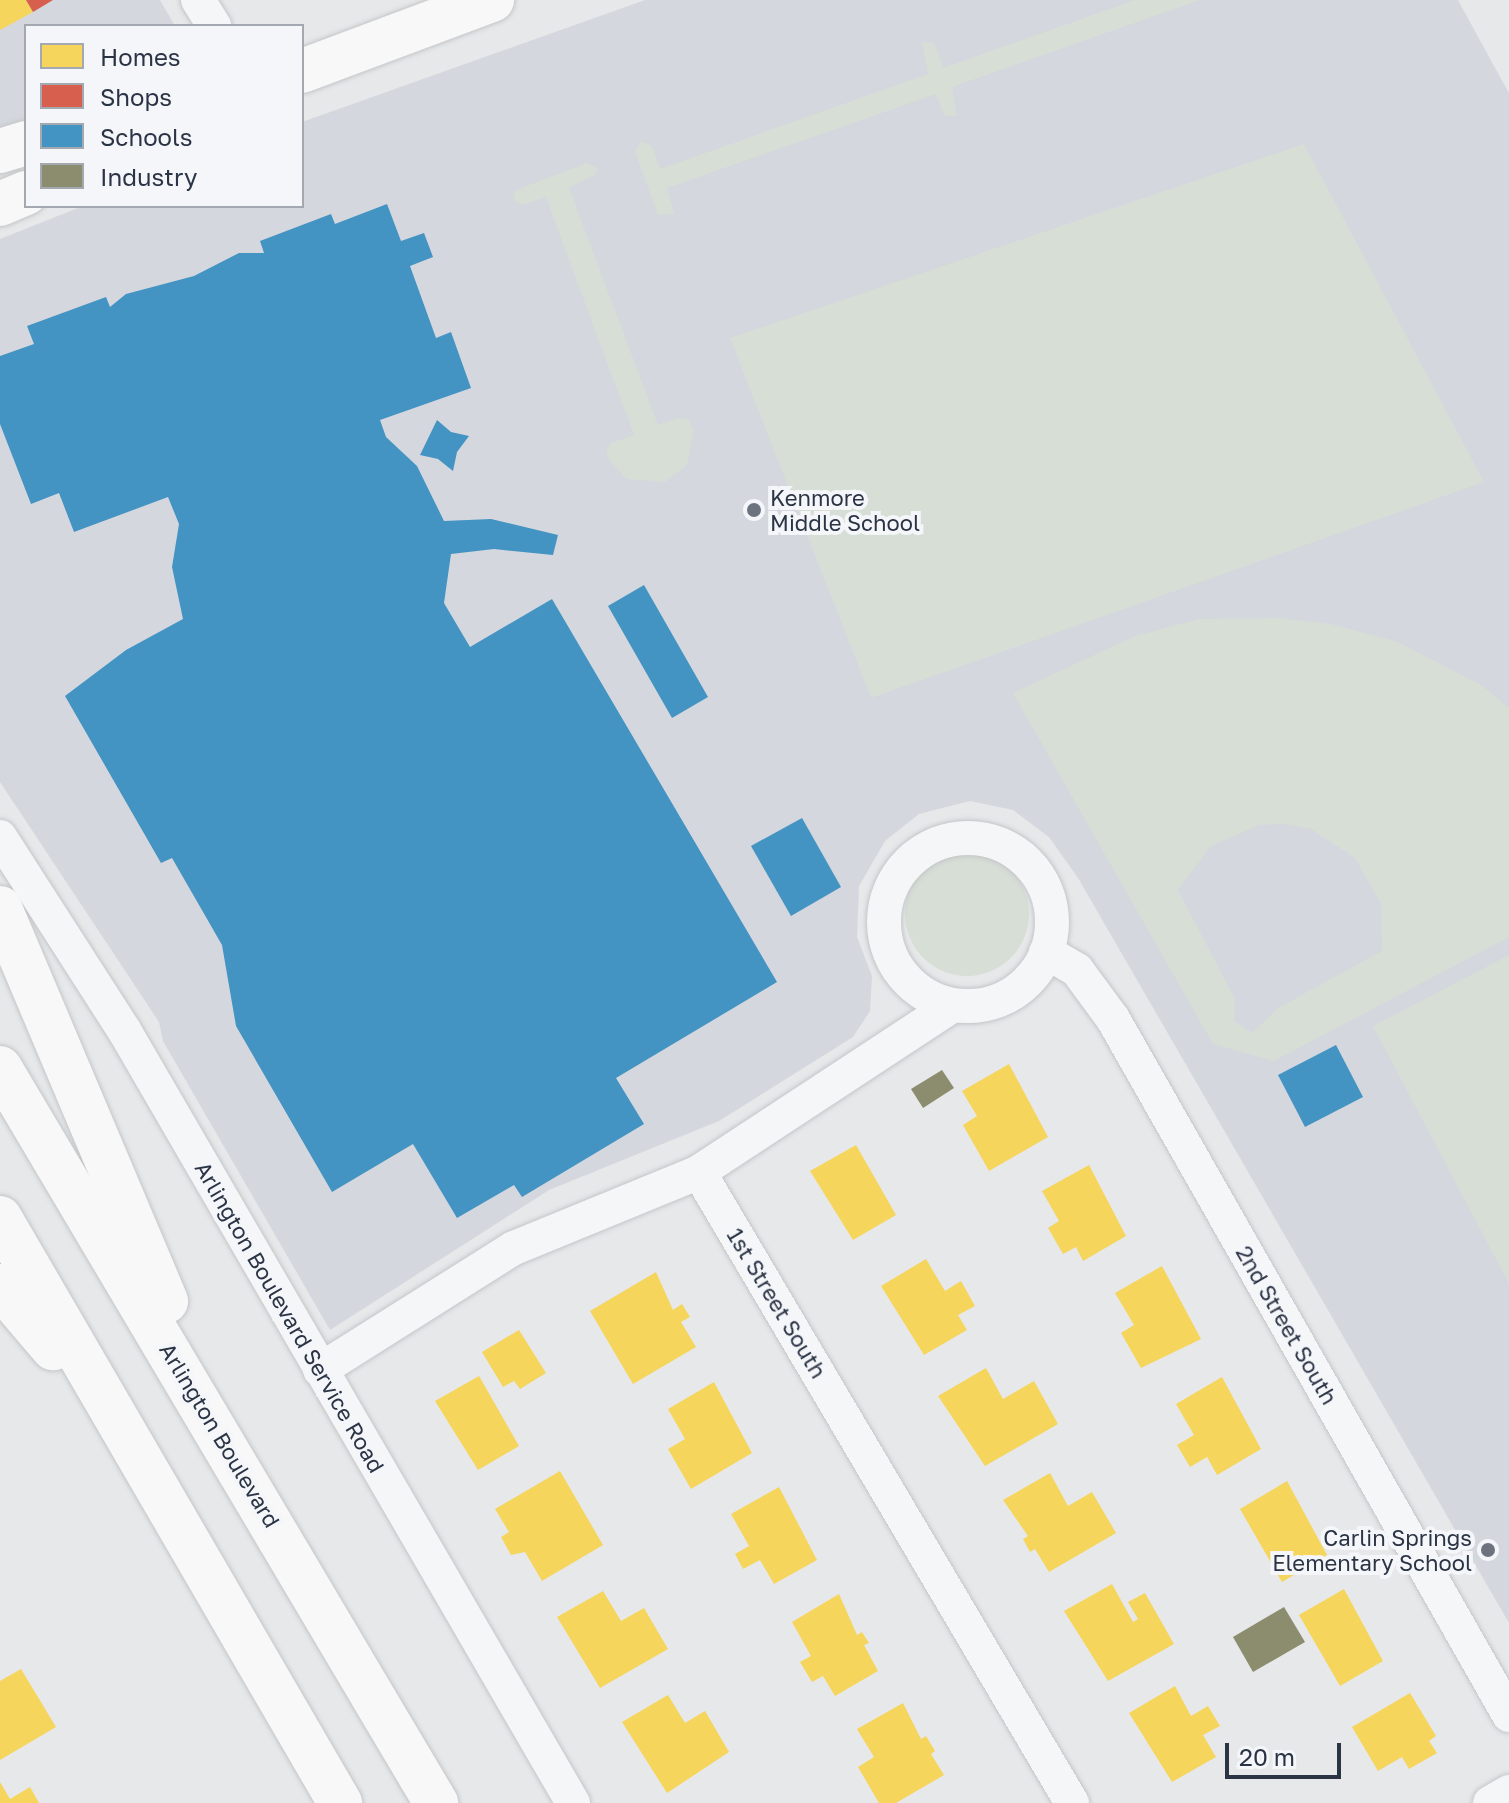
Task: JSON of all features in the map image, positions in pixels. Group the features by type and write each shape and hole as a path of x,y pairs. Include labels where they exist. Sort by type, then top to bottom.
{"main road":[{"path":"304,70 492,0"},
{"path":"0,151 24,144"},
{"path":"0,204 24,194"},
{"path":"0,908 228,1447"},
{"name":"Arlington Boulevard","path":"0,1068 228,1447 436,1803"},
{"path":"0,1218 135,1445 340,1803"},
{"path":"0,1286 135,1445"}],"street":[{"path":"198,0 213,24"},
{"name":"Arlington Boulevard Service Road","path":"0,837 124,1030 573,1803"},
{"path":"983,838 1025,859 1049,904 1052,937 1046,952 1023,987 998,1002 952,1006 923,994 899,971 886,945 883,913 892,884 909,860 934,844 983,838"},
{"name":"2nd Street South","path":"1046,952 1077,970 1113,1019 1509,1715"},
{"path":"320,1370 514,1248 699,1172 952,1006"},
{"name":"1st Street South","path":"699,1172 1072,1803"},
{"path":"1490,1803 1509,1792"}],"shaded area":[{"path":"0,0 160,0 174,24 24,24 24,121 0,129"},
{"name":"Kenmore Middle School","path":"645,0 1458,0 1509,93 1509,1623 1078,878 1049,837 1013,810 970,801 919,814 885,841 859,886 857,937 872,976 870,1011 853,1037 719,1121 549,1190 330,1330 163,1041 159,1022 0,782 0,239 78,208 304,208 304,121"},
{"path":"1135,0 1200,0 952,87 957,116 944,115 936,94 667,188 674,214 658,215 635,152 641,141 652,146 660,169 928,74 922,42 934,43 943,68"},
{"path":"1304,144 1484,482 871,698 730,338"},
{"path":"587,163 597,168 596,174 569,188 658,425 679,418 689,420 694,431 687,465 665,482 627,479 609,460 606,450 611,443 634,435 546,197 522,205 513,199 516,190"},
{"path":"1279,618 1331,624 1398,642 1481,685 1509,708 1509,937 1274,1061 1213,1044 1013,693 1135,636 1199,619","holes":["1285,824 1311,829 1355,858 1381,904 1382,951 1278,1008 1252,1033 1234,1021 1235,999 1178,890 1211,846 1259,825"]},
{"path":"967,852 991,857 1011,870 1024,890 1029,914 1024,938 1011,958 991,971 967,976 943,971 923,958 910,938 905,914 910,890 923,870 943,857"},
{"path":"1509,955 1509,1284 1373,1026"}],"building: Homes":[{"path":"0,0 26,0 33,12 0,30"},
{"path":"1009,1064 1048,1137 989,1171 963,1125 977,1116 962,1091"},
{"path":"856,1145 896,1215 853,1240 810,1171"},
{"path":"1089,1165 1126,1236 1083,1261 1076,1247 1063,1254 1048,1228 1059,1221 1042,1191"},
{"path":"926,1259 945,1291 961,1281 975,1306 958,1315 967,1330 924,1355 881,1286"},
{"path":"1162,1266 1201,1339 1141,1368 1121,1333 1134,1325 1115,1293"},
{"path":"656,1272 673,1310 682,1304 690,1317 681,1322 696,1347 633,1384 590,1311"},
{"path":"519,1330 546,1373 520,1389 514,1381 503,1387 482,1352"},
{"path":"986,1368 1003,1399 1034,1381 1058,1424 985,1466 938,1396"},
{"path":"479,1376 519,1446 478,1470 435,1401"},
{"path":"1222,1377 1261,1449 1217,1475 1207,1457 1190,1467 1177,1445 1194,1435 1176,1404"},
{"path":"714,1382 752,1453 691,1489 668,1449 685,1439 668,1409"},
{"path":"560,1471 603,1545 542,1581 525,1552 511,1555 501,1537 509,1532 495,1509"},
{"path":"1050,1473 1068,1506 1092,1492 1116,1533 1049,1572 1035,1549 1030,1552 1023,1539 1028,1536 1003,1500"},
{"path":"1287,1481 1327,1555 1282,1582 1240,1509"},
{"path":"779,1487 817,1560 774,1584 760,1560 743,1569 735,1554 749,1546 731,1514"},
{"path":"1112,1584 1133,1622 1138,1619 1128,1602 1145,1593 1174,1644 1108,1681 1064,1611"},
{"path":"1344,1589 1383,1661 1340,1686 1299,1615"},
{"path":"603,1591 621,1621 644,1608 668,1649 600,1688 557,1617"},
{"path":"839,1594 857,1635 862,1632 869,1643 864,1645 878,1671 835,1696 823,1676 812,1682 800,1662 811,1656 792,1622"},
{"path":"21,1669 56,1727 0,1760 0,1681"},
{"path":"1175,1686 1191,1716 1208,1706 1220,1726 1203,1735 1216,1757 1172,1782 1129,1713"},
{"path":"1410,1693 1436,1736 1429,1741 1437,1753 1409,1769 1402,1757 1378,1771 1352,1727"},
{"path":"668,1695 685,1723 705,1711 729,1752 667,1793 622,1722"},
{"path":"903,1703 921,1739 926,1736 935,1751 931,1754 944,1775 896,1803 879,1803 858,1767 874,1757 857,1729"},
{"path":"0,1782 10,1799 30,1787 39,1803 0,1803"}],"building: Shops":[{"path":"26,0 53,0 33,12"}],"building: Schools":[{"path":"387,204 401,241 424,233 433,257 410,266 436,338 451,332 471,388 380,420 386,437 417,466 444,521 491,519 558,535 553,555 494,549 451,554 444,603 470,647 552,599 777,982 616,1078 644,1124 522,1197 514,1185 457,1218 413,1144 332,1192 236,1026 222,945 172,858 161,863 65,696 126,650 183,619 172,567 179,524 168,497 74,532 59,493 31,504 0,424 0,356 34,344 27,326 106,297 110,307 126,294 194,276 239,253 264,253 260,241 331,214 335,224"},
{"path":"437,420 451,432 469,436 457,452 453,471 438,459 420,455"},
{"path":"644,585 708,697 672,718 608,606"},
{"path":"802,818 841,887 791,916 751,846"},
{"path":"1336,1045 1363,1097 1305,1127 1278,1075"}],"building: Industry":[{"path":"942,1070 954,1088 923,1108 911,1089"},
{"path":"1284,1607 1305,1642 1253,1672 1233,1637"}],"place":[{"name":"Kenmore Middle School","path":"754,510"},
{"name":"Carlin Springs Elementary School","path":"1488,1550"}]}
